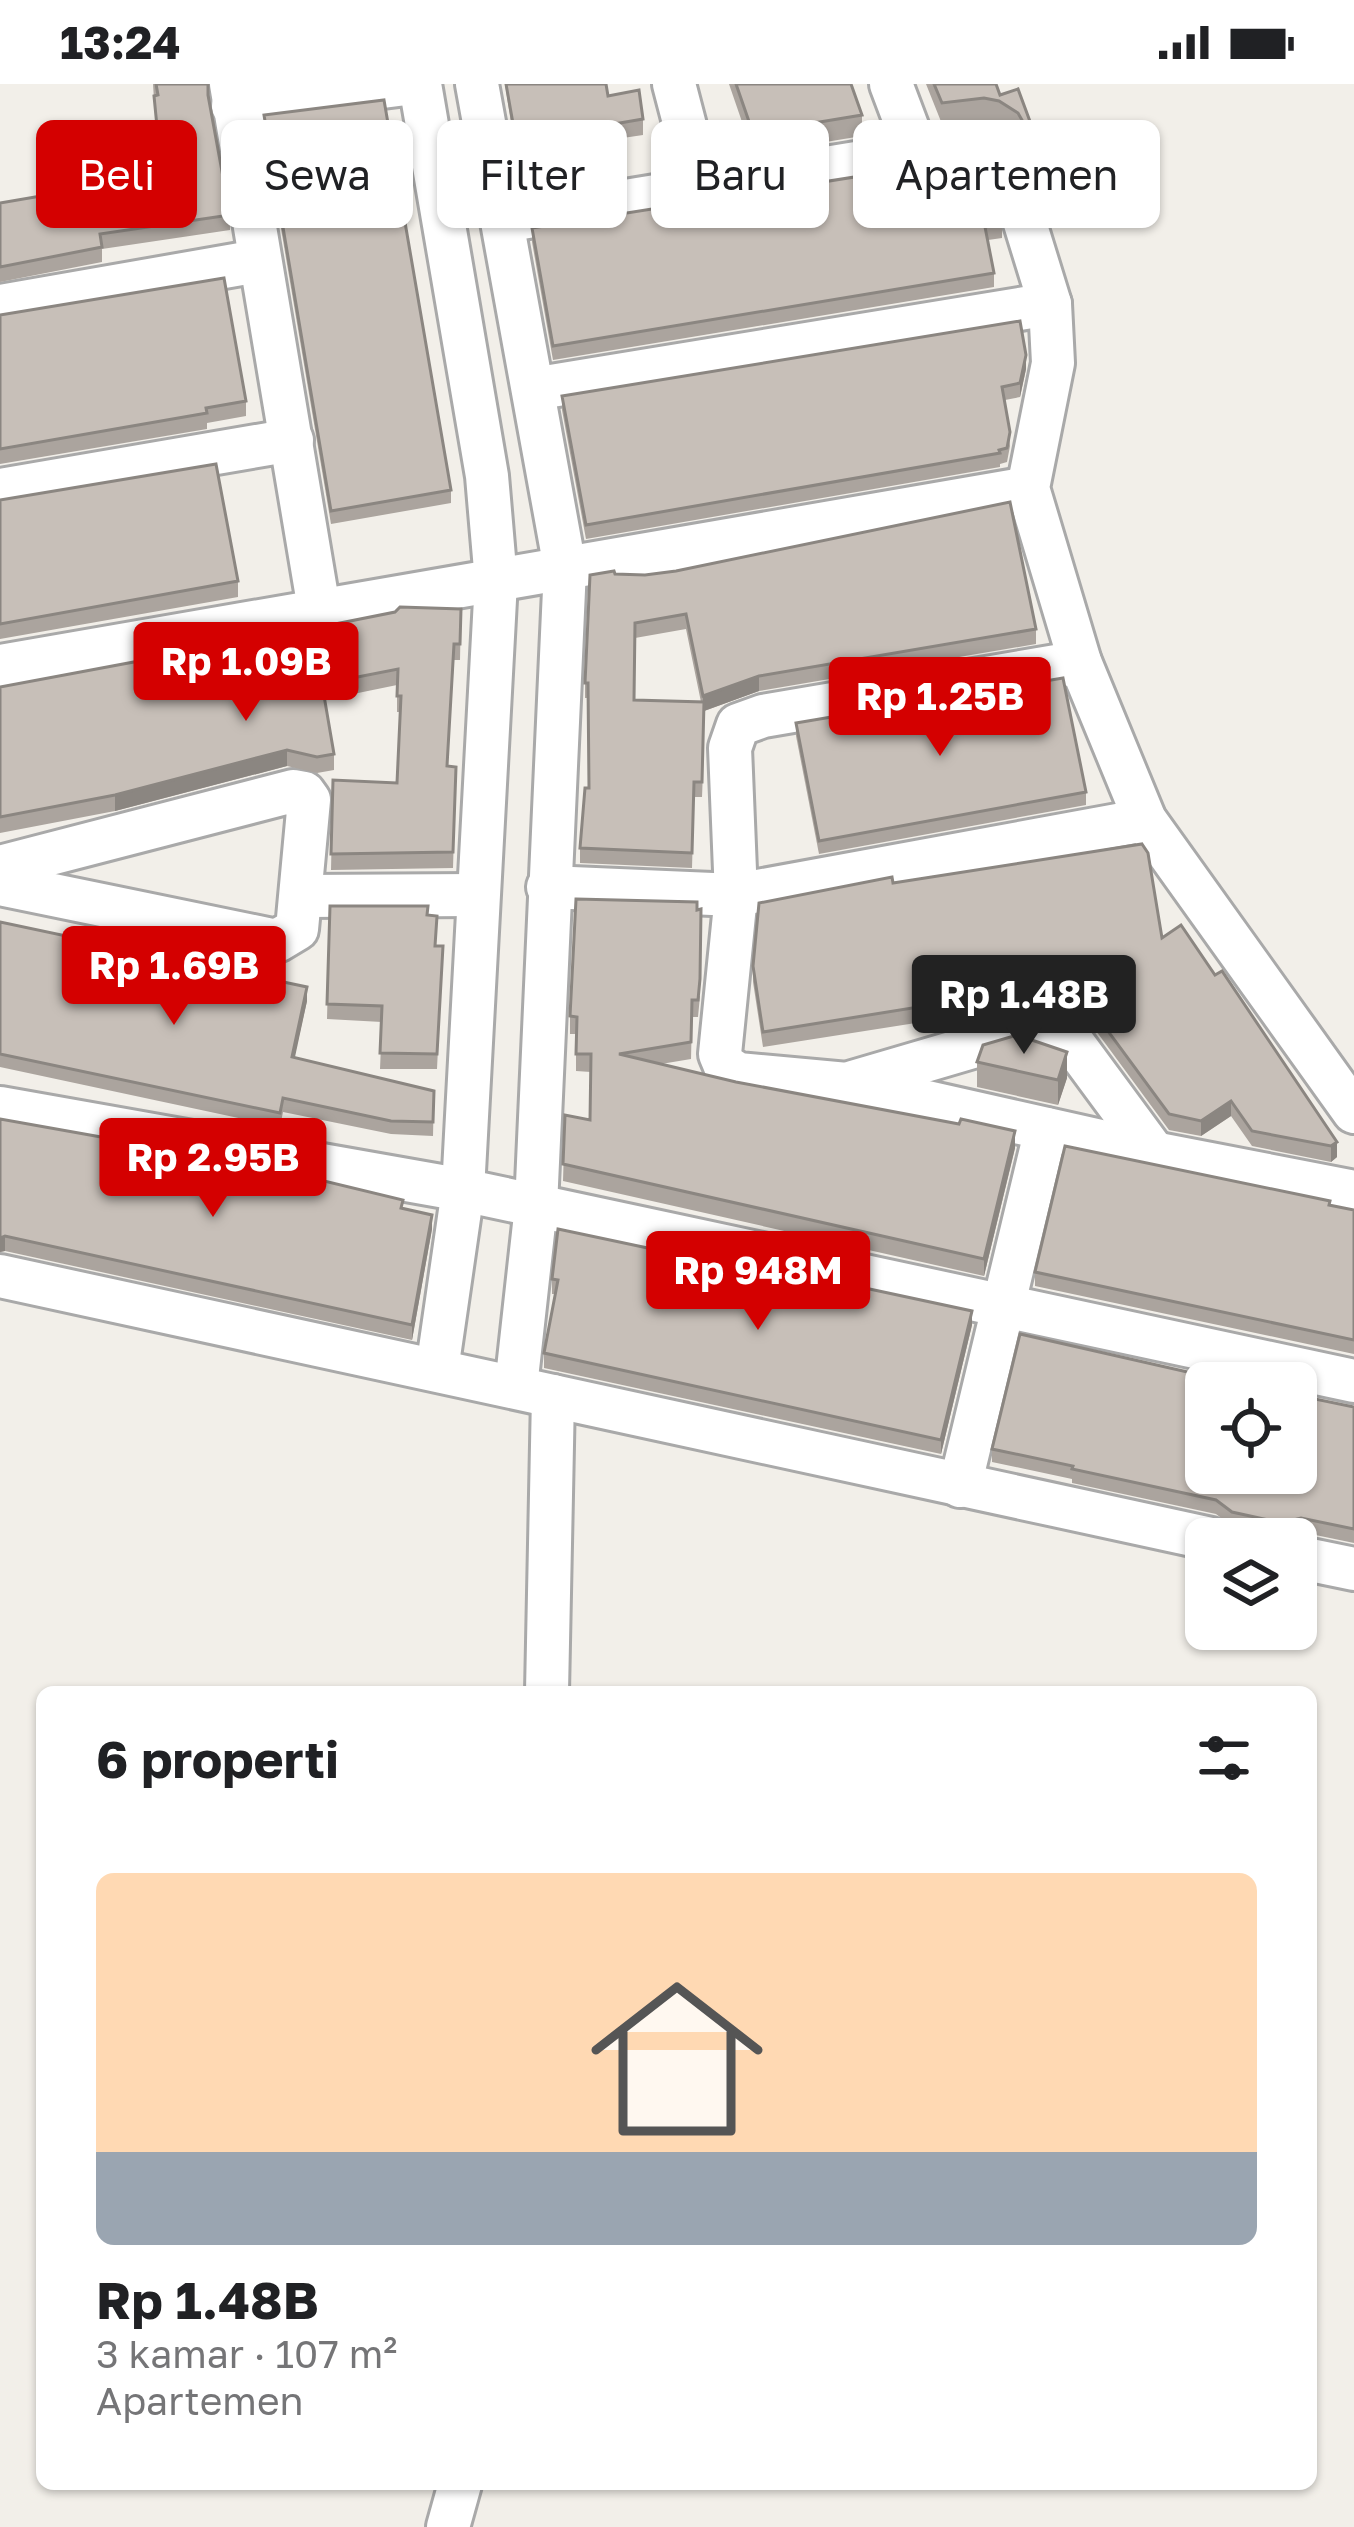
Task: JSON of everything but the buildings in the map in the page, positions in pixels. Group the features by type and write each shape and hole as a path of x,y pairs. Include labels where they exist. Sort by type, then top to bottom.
{"street":[{"path":"319,609 232,95 406,84"},
{"path":"420,84 487,476 496,581 463,1190 437,1370"},
{"path":"476,84 483,120"},
{"path":"674,84 683,120"},
{"path":"891,84 905,120"},
{"path":"505,228 565,568 536,1206 534,1392 547,1686"},
{"path":"1027,228 1050,304 1053,363 1028,488 1080,662 1145,820 1354,1112"},
{"path":"0,306 258,261"},
{"path":"532,388 1050,304"},
{"path":"0,490 292,440"},
{"path":"0,665 1028,488"},
{"path":"1080,662 738,724 730,748 736,895 720,1054 725,1066 738,1074 847,1084 1354,1192"},
{"path":"0,867 293,791 304,793 309,800 297,929 277,941 0,884"},
{"path":"548,887 736,895 1145,820"},
{"path":"302,896 477,895"},
{"path":"847,1084 1053,1027 1067,1035 1154,1153"},
{"path":"0,1108 463,1190 1354,1382"},
{"path":"960,1486 1046,1129"},
{"path":"0,1276 1185,1534"},
{"path":"1317,1561 1354,1569"},
{"path":"448,2527 458,2490"}]}
